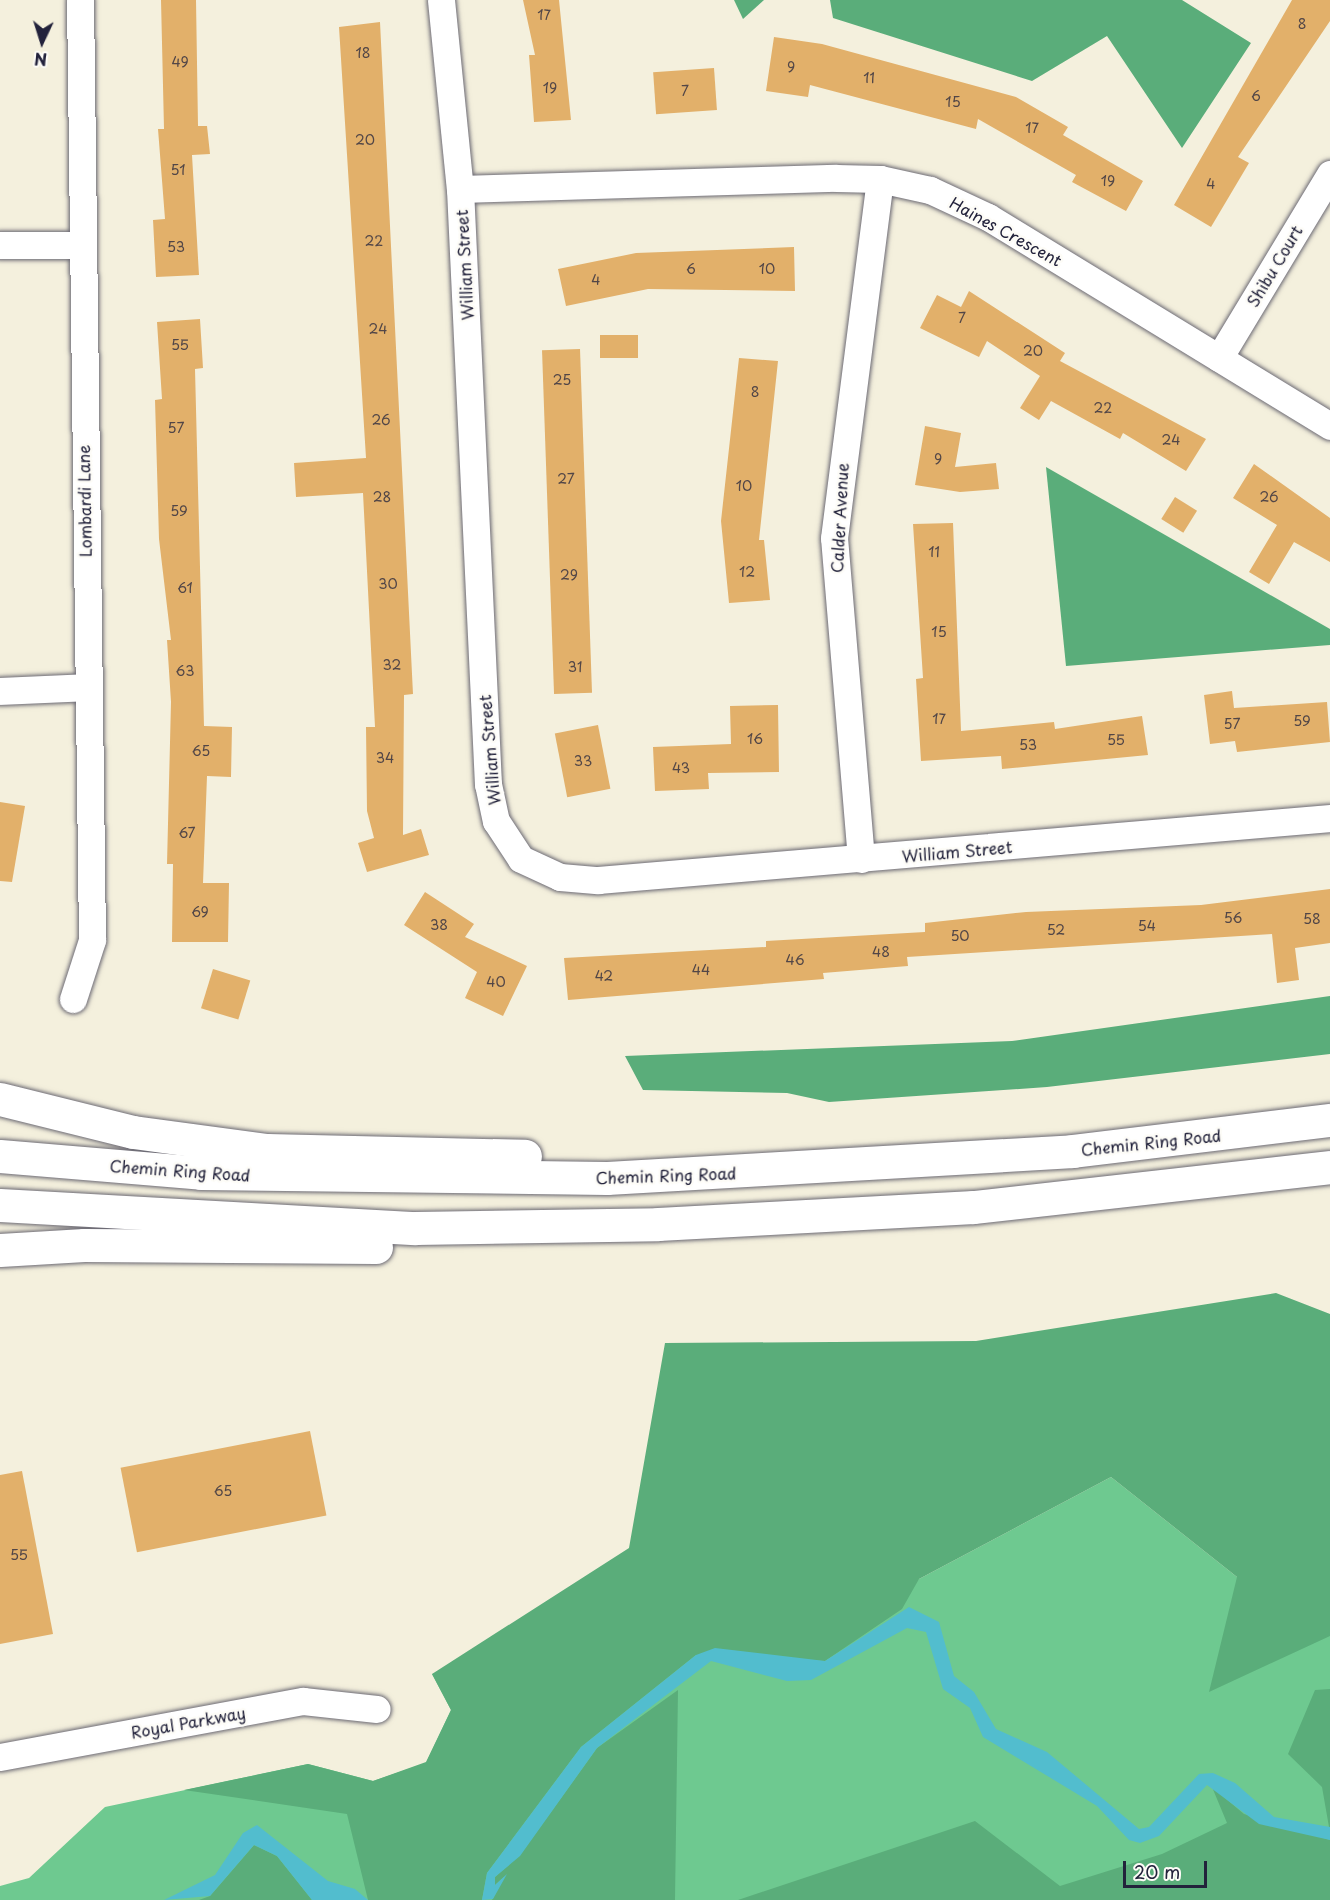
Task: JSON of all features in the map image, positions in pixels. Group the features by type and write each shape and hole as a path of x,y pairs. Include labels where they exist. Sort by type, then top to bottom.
{"highway":[{"path":"0,1099 133,1132 267,1150 872,1166"},
{"name":"Chemin Ring Road","path":"0,1156 201,1173 457,1179 872,1166 1073,1151 1330,1120"},
{"path":"0,1205 415,1228 658,1224 974,1207 1330,1167"},
{"path":"0,1250 84,1245 444,1246 658,1224"}],"street":[{"name":"Lombardi Lane","path":"73,999 92,940 80,245 80,0"},
{"name":"William Street","path":"441,0 460,189 488,784 496,821 521,859 569,878 598,880 1330,818"},
{"name":"Shibu Court","path":"1219,358 1330,174"},
{"name":"Haines Crescent","path":"460,189 880,179 930,190 988,218 1330,426"},
{"name":"Calder Avenue","path":"861,859 834,538 880,179"},
{"path":"0,245 80,245"},
{"path":"0,691 88,687"},
{"name":"Royal Parkway","path":"0,1757 303,1701 377,1709"}],"green space":[{"path":"734,0 764,0 743,19"},
{"path":"830,0 1182,0 1251,43 1182,148 1107,36 1032,81 833,18"},
{"path":"1046,467 1330,629 1330,645 1066,666"},
{"path":"1330,996 1330,1054 1047,1087 829,1102 787,1093 643,1090 625,1056 1012,1041"},
{"path":"1276,1293 1330,1314 1330,1636 1209,1692 1237,1577 1111,1477 919,1579 902,1609 825,1661 696,1655 581,1747 487,1873 482,1900 368,1900 347,1814 184,1790 308,1764 373,1781 426,1762 451,1710 432,1674 629,1548 665,1343 976,1341"},
{"path":"1111,1477 1237,1577 1330,1625 1330,1900 0,1900 0,1886 29,1878 105,1807 308,1764 373,1781 426,1763 451,1710 432,1674 919,1579"},
{"path":"1330,1689 1329,1827 1322,1787 1288,1754 1315,1690"},
{"path":"678,1690 675,1900 492,1900 505,1876 495,1885 495,1877 520,1855 597,1748"},
{"path":"1212,1787 1244,1814 1330,1840 1330,1900 738,1900 975,1821 1060,1886 1162,1854 1227,1823"},
{"path":"254,1845 277,1856 312,1900 199,1900 210,1896"}],"water":[{"path":"909,1607 939,1622 954,1676 974,1692 996,1729 1047,1752 1139,1829 1149,1827 1199,1774 1213,1773 1235,1783 1274,1817 1330,1827 1330,1840 1259,1824 1207,1785 1159,1836 1140,1843 1129,1840 1097,1806 983,1737 970,1708 943,1689 926,1632 907,1628 811,1680 787,1681 711,1661 597,1748 520,1856 495,1877 495,1885 507,1874 493,1899 482,1900 487,1873 581,1747 696,1655 715,1648 825,1661"},
{"path":"257,1825 328,1881 355,1889 368,1900 312,1900 277,1856 254,1845 210,1896 164,1900 215,1875 243,1833"}],"building":[{"path":"161,0 196,0 198,126 207,126 210,154 192,155 199,275 156,277 153,220 165,219 158,129 164,129"},
{"path":"523,0 559,0 571,120 534,122 529,55 535,55"},
{"path":"1292,0 1330,0 1330,21 1238,157 1249,163 1211,227 1174,205"},
{"path":"380,22 413,694 404,695 403,835 421,829 429,855 367,872 358,843 374,838 367,811 366,727 375,727 363,493 296,497 294,463 366,458 339,27"},
{"path":"774,37 822,44 1016,97 1068,127 1063,135 1143,181 1126,211 1072,182 1076,175 978,119 976,129 810,85 808,97 766,91"},
{"path":"714,68 717,110 656,114 653,72"},
{"path":"794,247 795,291 648,289 566,306 558,269 636,253"},
{"path":"969,291 1065,353 1060,361 1206,439 1186,471 1123,433 1120,439 1051,401 1039,420 1020,408 1040,376 987,341 979,357 920,328 937,295 961,307"},
{"path":"200,319 203,368 195,369 204,726 232,727 231,777 207,776 203,883 229,883 228,942 172,942 173,864 167,864 171,702 167,640 171,640 159,539 155,400 162,399 157,322"},
{"path":"600,335 638,335 638,358 600,358"},
{"path":"580,349 592,693 554,694 542,350"},
{"path":"739,358 778,361 759,540 764,540 770,600 729,603 721,521"},
{"path":"925,426 961,433 955,467 996,463 999,489 960,492 915,485"},
{"path":"1254,464 1330,518 1330,562 1294,542 1269,584 1249,572 1277,525 1233,498"},
{"path":"1175,497 1197,511 1183,533 1161,519"},
{"path":"953,523 961,731 1054,722 1055,729 1142,716 1148,755 1002,769 1001,756 921,761 916,679 923,678 913,524"},
{"path":"1232,691 1234,708 1327,702 1330,742 1237,752 1235,741 1210,744 1204,695"},
{"path":"778,705 779,772 708,773 709,789 655,791 653,747 731,744 730,706"},
{"path":"598,725 610,789 567,797 555,733"},
{"path":"0,802 25,806 12,882 0,881"},
{"path":"1330,889 1330,943 1295,948 1299,980 1277,983 1272,934 907,957 908,966 823,973 824,979 568,1000 564,958 766,947 766,941 925,932 925,923 1026,912 1201,905"},
{"path":"425,892 474,924 465,937 527,966 503,1016 465,998 477,972 404,925"},
{"path":"213,969 250,980 238,1020 201,1008"},
{"path":"310,1431 326,1515 137,1552 121,1468"},
{"path":"22,1471 53,1634 0,1644 0,1475"}]}
